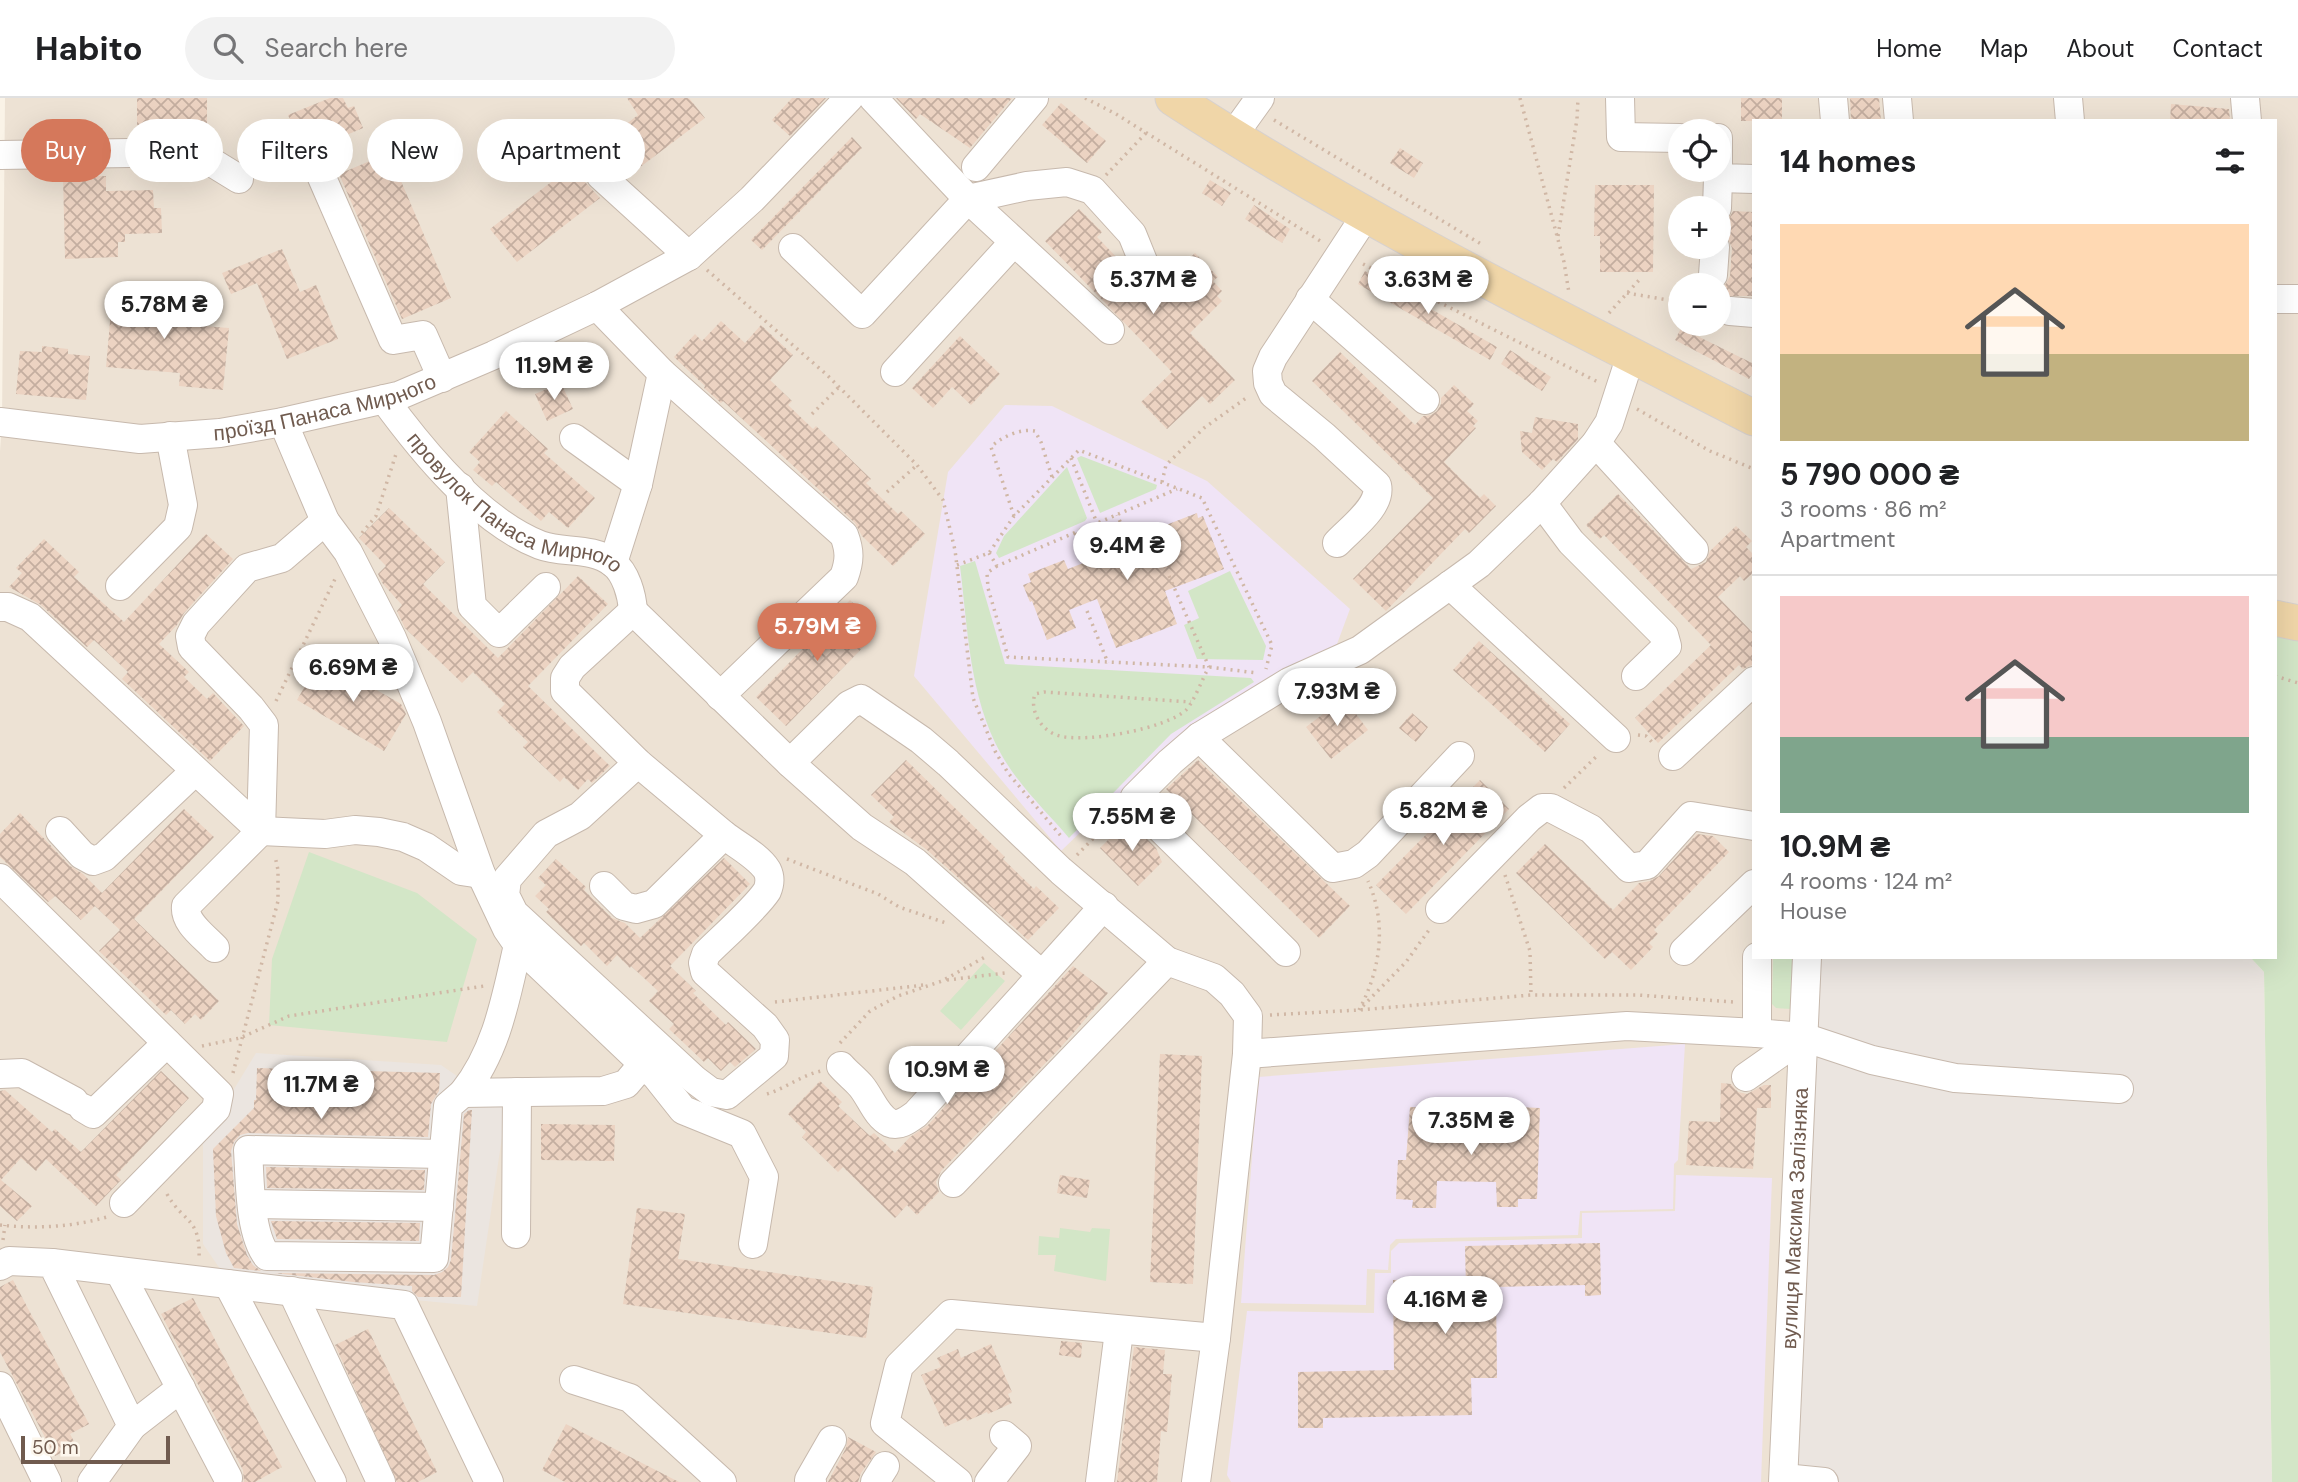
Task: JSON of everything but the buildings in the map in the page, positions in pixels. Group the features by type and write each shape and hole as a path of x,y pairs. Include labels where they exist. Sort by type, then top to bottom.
{"main road":[{"path":"1173,98 1366,215 1752,417"},
{"path":"2277,618 2298,623"}],"street":[{"name":"проїзд Панаса Мирного","path":"0,422 140,439 220,433 398,396 597,306 689,256 752,199 849,98"},
{"path":"873,98 968,199 1110,330"},
{"path":"976,167 1034,98"},
{"path":"1620,98 1622,137 1668,138"},
{"path":"1833,98 1835,119"},
{"path":"1897,98 1899,119"},
{"path":"2068,98 2070,119"},
{"path":"2245,98 2247,119"},
{"path":"1232,136 1256,102"},
{"path":"0,155 195,152 237,178"},
{"path":"1731,178 1752,179"},
{"path":"324,182 393,340 423,335 442,378"},
{"path":"608,182 689,256"},
{"path":"793,248 862,314 968,199 1027,186 1067,182 1092,190 1132,234 1149,276 1155,284"},
{"path":"1337,543 1375,503 1379,494 1377,485 1273,394 1267,371 1273,357 1366,215"},
{"path":"895,372 1014,242"},
{"path":"1310,299 1425,400"},
{"path":"2277,299 2298,299"},
{"path":"597,306 662,373 844,535 850,551 844,577 720,696"},
{"path":"1286,951 1139,807 1135,797 1199,737 1289,682 1360,650 1479,564 1542,503 1596,443 1609,424 1631,355"},
{"path":"613,563 638,484 662,373"},
{"name":"провулок Панаса Мирного","path":"384,399 416,443 503,527 542,546 585,551 613,563 632,593 633,611"},
{"path":"283,422 326,521 348,552 393,638 481,874 507,929 518,945 650,1070 683,1110 742,1134 764,1177 754,1244"},
{"path":"120,586 178,527 183,505 170,436"},
{"path":"574,438 638,484"},
{"path":"1596,443 1693,550"},
{"path":"460,487 472,606 499,633 546,587"},
{"path":"1542,503 1571,542 1664,635 1667,646 1636,676"},
{"path":"215,948 185,914 186,906 261,831 264,725 192,647 190,636 196,624 247,568 282,558 326,521"},
{"path":"1450,586 1616,738"},
{"path":"0,607 8,607 30,617 261,831 325,834 355,830 379,832 403,837 426,847 461,871 481,874"},
{"path":"719,1093 774,1056 775,1040 765,1026 705,972 703,963 706,954 768,889 770,879 768,871 761,863 638,764 565,691 565,678 572,667 633,611 790,763 862,827 915,862 1041,974"},
{"path":"1673,757 1752,683"},
{"path":"790,763 849,705 861,699 921,740 1070,858 1104,906 1167,961 1214,978 1232,994 1248,1016 1247,1054 1216,1338 1196,1482"},
{"path":"1199,737 1333,868 1354,864 1368,855 1460,755"},
{"path":"638,764 580,816 546,834 507,878 505,895 514,913 695,1080 719,1093"},
{"path":"60,831 82,855 93,861 104,858 195,771"},
{"path":"1440,909 1542,808 1551,808 1591,829 1629,868 1647,865 1691,816 1752,826"},
{"path":"604,886 624,906 636,909 654,904 724,835"},
{"path":"0,878 219,1094 216,1110 124,1203"},
{"path":"1684,951 1752,886"},
{"path":"834,1058 863,1088 875,1109 890,1123 899,1124 905,1121 916,1114 1104,906"},
{"path":"443,1154 248,1150 261,1249 267,1256 434,1258 448,1106 477,1076 496,1031 518,945"},
{"path":"1757,959 1757,1033"},
{"name":"вулиця Максима Залізняка","path":"1784,1480 1807,959"},
{"path":"953,1184 1167,961"},
{"path":"1247,1054 1627,1026 1803,1037 1872,1059 1955,1078 2119,1090"},
{"path":"1746,1077 1803,1037"},
{"path":"0,1074 22,1073 93,1114 172,1048"},
{"path":"463,1093 603,1091 626,1084 650,1070 719,1093"},
{"path":"516,1234 517,1092"},
{"path":"253,1204 439,1207"},
{"path":"0,1266 9,1261 51,1263 404,1305 489,1482"},
{"path":"51,1263 132,1426"},
{"path":"120,1271 228,1478"},
{"path":"228,1284 332,1482"},
{"path":"292,1291 381,1482"},
{"path":"958,1482 885,1423 899,1366 951,1314 1216,1338"},
{"path":"1100,1482 1119,1331"},
{"path":"574,1380 630,1398 722,1482"},
{"path":"0,1386 47,1482"},
{"path":"92,1482 132,1426 181,1388"},
{"path":"989,1482 1017,1446 1004,1434"},
{"path":"810,1481 832,1440"},
{"path":"1784,1480 1824,1482"}],"path":[{"path":"1520,98 1557,238 1569,295 1558,288"},
{"path":"1557,238 1577,119 1578,98"},
{"path":"1256,102 1490,249"},
{"path":"1092,190 1146,133"},
{"path":"689,256 839,387 917,465 943,500 957,565 973,698 1008,773 1067,842"},
{"path":"1608,315 1641,278"},
{"path":"1628,293 1668,300"},
{"path":"1598,310 1614,318"},
{"path":"1162,482 1166,465 1204,428 1268,383"},
{"path":"812,414 839,387"},
{"path":"1617,398 1710,451 1752,468"},
{"path":"264,725 348,552 376,516 405,428"},
{"path":"1014,516 991,447 999,440 1027,430 1035,432 1052,477"},
{"path":"957,565 989,553 1014,516 1079,450 1179,488 1202,498 1272,645 1265,674 1209,667 1009,657 988,588 987,573 997,566 1179,488"},
{"path":"1071,458 1097,523"},
{"path":"887,492 917,465"},
{"path":"1075,533 1084,553 1127,536 1117,515"},
{"path":"989,553 997,566"},
{"path":"1169,576 1209,667"},
{"path":"1087,611 1108,663"},
{"path":"1191,702 1044,692 1035,694 1033,709 1039,722 1058,736 1131,733 1173,718 1188,709 1209,667"},
{"path":"2277,677 2298,683"},
{"path":"1542,808 1616,738 1627,734 1646,736 1658,748 1673,757"},
{"path":"1070,858 1135,797"},
{"path":"219,1094 225,1091 233,1072 278,901 278,870 272,841 261,831"},
{"path":"1497,850 1530,951 1531,995"},
{"path":"784,857 878,894 899,908 954,926"},
{"path":"1354,864 1366,878 1375,898 1380,923 1370,989 1359,1010"},
{"path":"1359,1010 1406,962 1440,909"},
{"path":"942,981 1000,949 1011,947"},
{"path":"719,1093 751,1098 785,1088 834,1058 870,1011 898,996 942,981 1004,974 1017,967 1041,974"},
{"path":"172,1048 240,1038 289,1016 509,982"},
{"path":"746,1009 780,1001 934,983"},
{"path":"1248,1016 1359,1010 1531,995 1638,995 1757,1004"},
{"path":"813,1072 834,1058"},
{"path":"158,1169 168,1197 194,1224 200,1245 199,1260"},
{"path":"0,1224 47,1227 85,1223 114,1215 124,1203"}],"shaded area":[{"path":"5,98 1156,98 1752,426 1752,959 1816,959 1792,1482 0,1482 0,451"},
{"path":"1189,98 2298,98 2298,614 2277,609 2277,119 1752,119 1752,406"},
{"path":"1005,405 1052,406 1207,481 1350,609 1337,644 1181,735 1061,851 914,676 948,472"},
{"path":"1816,959 2252,959 2264,972 2272,1482 1792,1482"},
{"path":"1685,1044 1678,1160 1674,1164 1673,1209 1580,1211 1578,1235 1396,1239 1390,1245 1388,1270 1367,1269 1366,1305 1241,1303 1258,1077"},
{"path":"256,1053 441,1065 506,1110 477,1306 229,1282 203,1244 203,1140"},
{"path":"1676,1175 1772,1178 1761,1482 1231,1482 1227,1475 1247,1311 1374,1313 1375,1273 1391,1273 1391,1251 1399,1243 1582,1238 1582,1213 1675,1211"}],"green space":[{"path":"1081,456 1157,485 1156,489 1100,513 1077,458"},
{"path":"1067,467 1087,518 1085,521 999,558 996,553 1004,536"},
{"path":"975,561 1005,664 1251,678 1254,682 1171,734 1069,838 1008,766 990,732 982,709 968,638 960,566"},
{"path":"1230,571 1266,646 1263,660 1197,659 1184,625 1199,618 1188,591"},
{"path":"2277,626 2298,631 2298,1482 2272,1482 2264,972 2252,959 2277,959"},
{"path":"309,852 417,893 477,939 447,1042 269,1025 272,959"},
{"path":"1773,959 1795,959 1791,1009 1776,1008 1772,1004"},
{"path":"984,963 1005,981 961,1030 940,1011"},
{"path":"1060,1228 1090,1232 1092,1228 1110,1229 1106,1281 1054,1271 1056,1255 1038,1255 1039,1236 1059,1238"}]}
